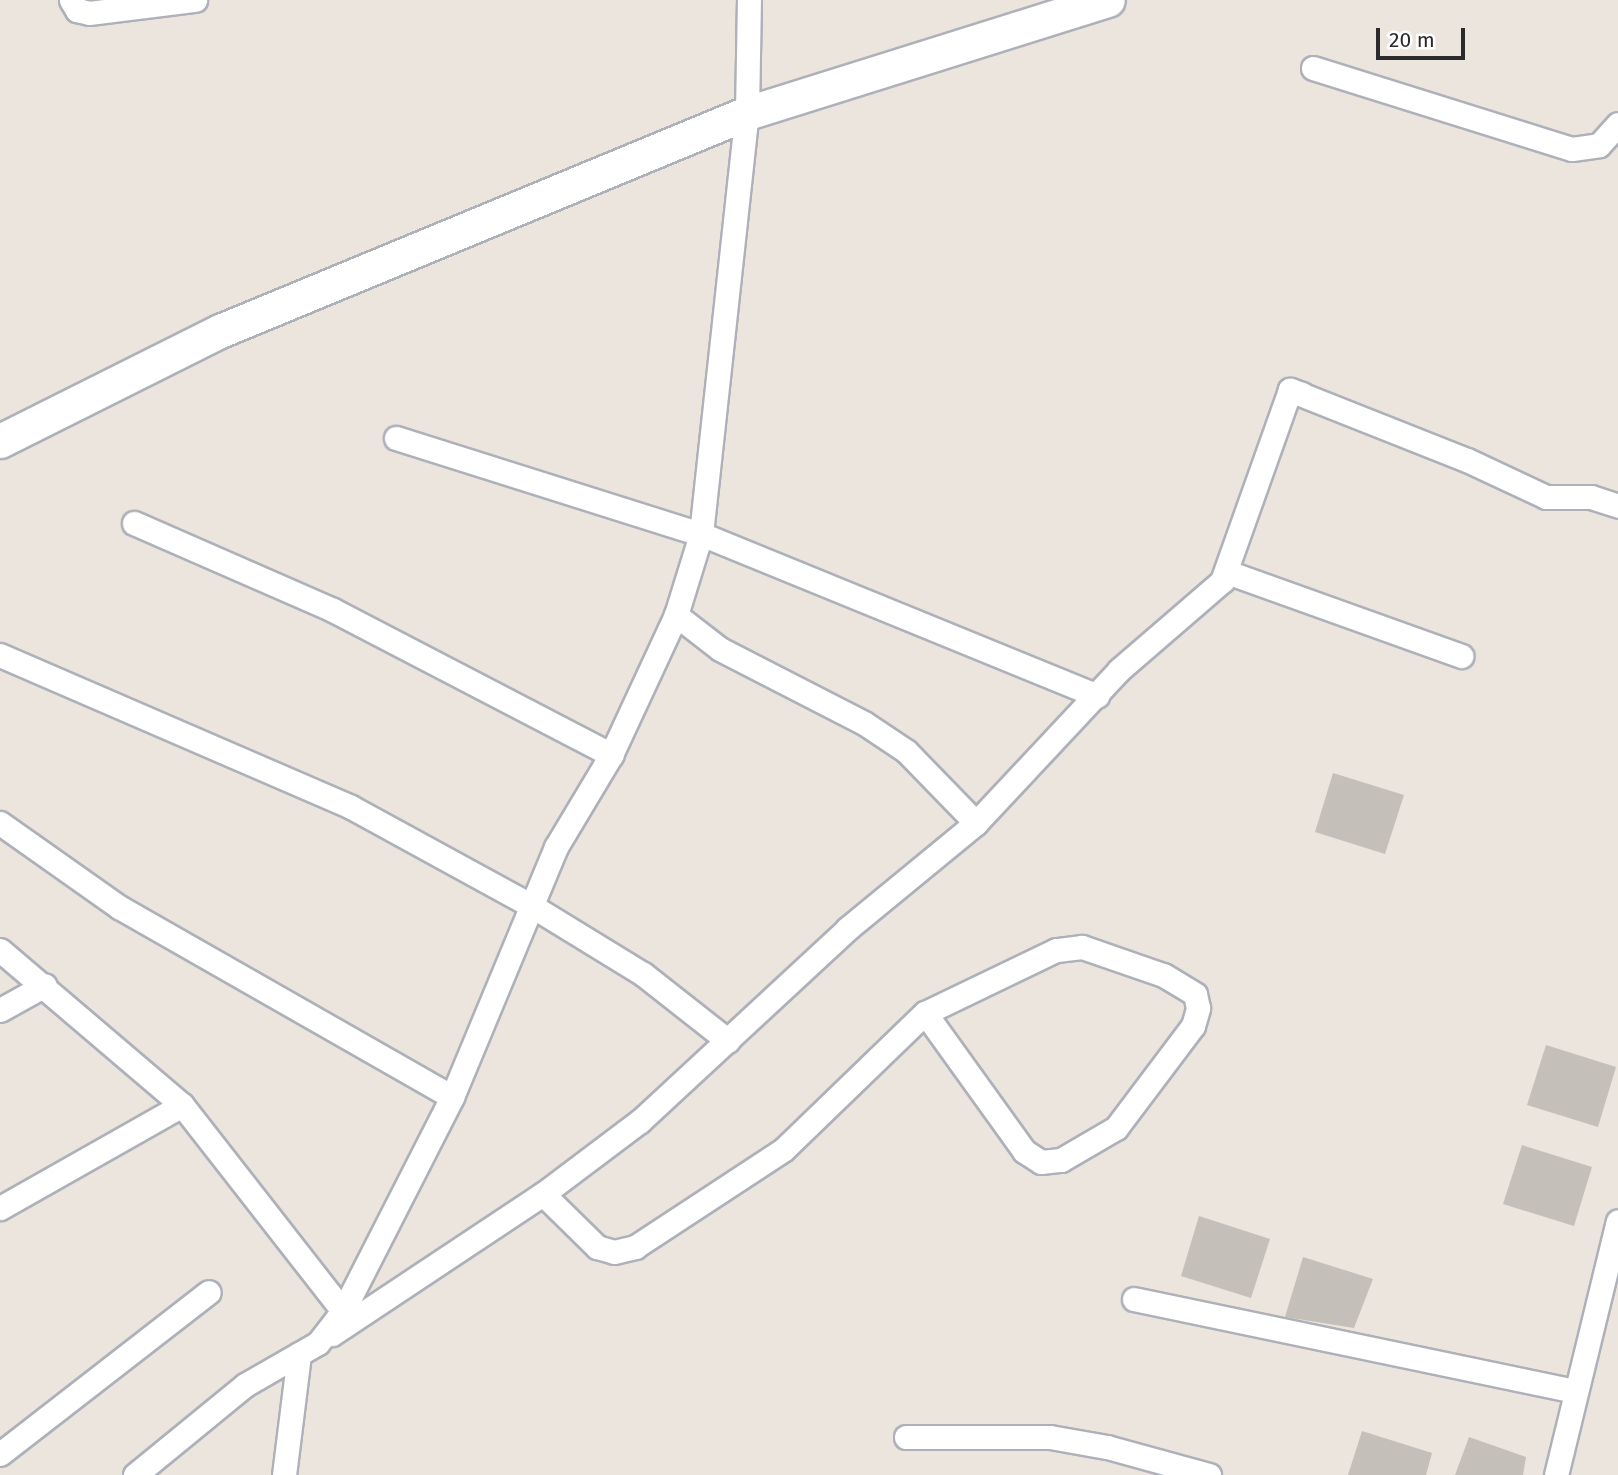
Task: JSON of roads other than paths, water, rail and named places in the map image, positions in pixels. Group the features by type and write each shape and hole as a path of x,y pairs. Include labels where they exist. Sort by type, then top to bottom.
{"street":[{"path":"71,0 77,10 89,13 195,0"},
{"path":"284,1475 308,1348 343,1311 452,1097 556,847 611,755 676,615 701,534 747,114 749,0"},
{"path":"0,441 219,331 747,114 1108,0"},
{"path":"1313,68 1572,149 1599,145 1618,124"},
{"path":"135,1475 245,1385 308,1348 543,1195 640,1121 847,929 976,823 1119,670 1213,592 1227,572 1296,392 1467,460 1546,497 1591,496 1618,506"},
{"path":"396,438 701,534 1097,696"},
{"path":"134,523 334,610 611,755"},
{"path":"1227,572 1461,656"},
{"path":"676,615 720,649 864,723 906,751 976,823"},
{"path":"0,655 351,807 532,906 643,974 727,1041"},
{"path":"0,822 119,907 452,1097"},
{"path":"543,1195 597,1248 614,1252 635,1247 784,1149 925,1013 1056,950 1082,947 1163,975 1195,994 1198,1008 1192,1026 1115,1128 1061,1160 1041,1163 1024,1151 925,1013"},
{"path":"0,950 45,985 182,1105 343,1311"},
{"path":"0,1010 45,985"},
{"path":"0,1208 182,1105"},
{"path":"1556,1475 1618,1221"},
{"path":"0,1454 209,1292"},
{"path":"1134,1299 1576,1391"},
{"path":"906,1437 1050,1437 1107,1447 1209,1475"}]}
